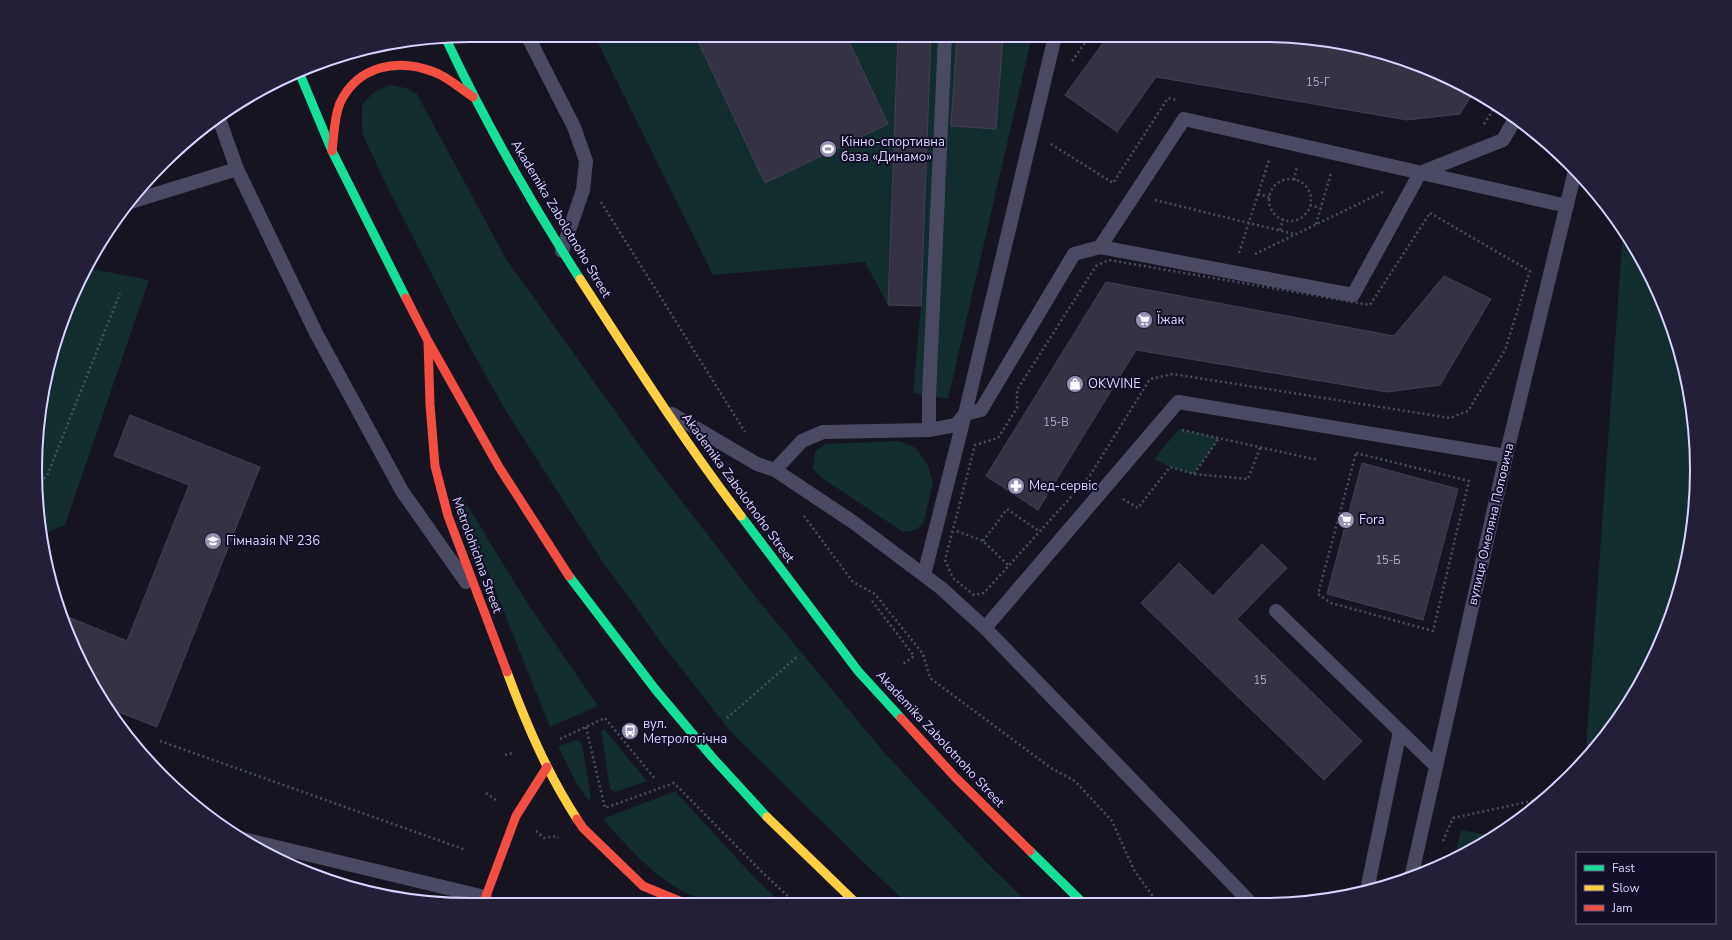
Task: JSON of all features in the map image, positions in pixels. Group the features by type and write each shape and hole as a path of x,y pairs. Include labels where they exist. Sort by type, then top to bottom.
{"main road":[{"name":"Akademika Zabolotnoho Street","path":"447,43 474,98 562,250 665,410 706,470 858,671 954,777 1078,898"},
{"path":"332,151 340,104 355,80 378,66 408,64 436,73 474,98"},
{"path":"301,77 332,151 428,341 499,467 573,583 655,689 712,757 779,830 851,898"},
{"name":"Metrolohichna Street","path":"428,341 430,404 435,466 448,516 518,702 546,767 564,799 583,828 642,886 672,898"},
{"path":"485,898 516,816 546,767"}],"lane":[{"path":"531,42 574,127 586,161 583,190 562,250"},
{"path":"929,430 929,396 945,42"},
{"path":"924,575 965,414 1054,42"},
{"path":"1100,247 1184,119 1567,206"},
{"path":"220,122 237,169 316,333 402,491 480,603"},
{"path":"775,470 802,442 823,432 929,430 956,425 965,414 981,410 1074,254 1100,247 1353,295 1420,173 1503,140 1513,123"},
{"path":"138,200 237,169"},
{"name":"вулиця Омеляна Поповича","path":"1413,870 1506,456 1574,177"},
{"path":"985,628 1178,402 1506,456"},
{"path":"665,410 757,464 775,470 853,522 941,588 985,628 1246,898"},
{"path":"1276,611 1436,766"},
{"path":"1368,884 1400,731"},
{"path":"261,844 476,898"},
{"path":"642,886 654,898"}],"path":[{"path":"1238,256 1271,153"},
{"path":"1294,180 1299,159"},
{"path":"1316,224 1332,167"},
{"path":"1294,180 1300,182 1309,192 1311,198 1310,205 1303,217 1290,221 1277,216 1272,211 1269,197 1275,185 1281,181 1294,180"},
{"path":"1249,257 1389,189"},
{"path":"1258,194 1269,197"},
{"path":"1149,198 1249,222 1295,235"},
{"path":"1310,205 1320,208"},
{"path":"1430,213 1530,271 1505,350 1468,411 1450,418 1173,374 1150,379 1089,477 984,593 974,595 953,578 945,560 953,529 975,445 998,438 1018,408 1016,390 1096,266 1109,260 1370,305 1430,213"},
{"path":"1280,230 1283,219"},
{"path":"42,480 47,476 120,293"},
{"path":"1179,429 1318,460"},
{"path":"1194,474 1219,438"},
{"path":"1126,492 1121,498 1138,508 1170,467 1194,474 1248,479 1260,448"},
{"path":"1356,453 1469,481 1433,631 1331,603 1318,594 1356,453"},
{"path":"983,541 1007,509 1040,532"},
{"path":"953,529 983,541 1009,566"},
{"path":"872,601 914,656 903,664"},
{"path":"727,718 798,656"},
{"path":"558,740 605,718 655,779"},
{"path":"586,727 605,808 674,784 790,898"},
{"path":"160,741 466,850"},
{"path":"1440,847 1453,818 1534,800"},
{"path":"544,838 557,836 562,840"}],"green space":[{"name":"Кінно-спортивна база «Динамо»","path":"597,42 1031,42 948,399 913,393 921,306 888,305 865,262 713,275"},
{"path":"389,85 406,88 417,94 506,259 653,464 758,600 882,750 986,862 1023,898 902,898 731,732 666,649 602,561 504,408 456,322 384,180 362,133 362,105 373,93"},
{"path":"1622,239 1646,281 1657,306 1675,359 1682,387 1689,442 1689,498 1682,553 1667,608 1657,634 1633,684 1602,731 1586,750"},
{"path":"92,269 149,280 65,525 47,532 43,498 42,470 43,442 50,387 65,332"},
{"path":"1179,429 1219,438 1194,474 1170,467 1154,459"},
{"path":"900,441 916,448 928,465 933,483 923,524 915,530 903,532 822,478 813,469 815,452 825,444"},
{"path":"458,490 526,601 598,706 550,727 467,520"},
{"path":"604,729 647,781 615,792 610,789 601,731"},
{"path":"577,740 582,744 591,798 588,800 577,784 558,746"},
{"path":"675,791 753,876 776,898 700,898 685,892 654,872 603,819"},
{"path":"1461,830 1486,834 1476,841 1456,851"}],"building":[{"path":"698,42 849,42 888,124 765,183"},
{"path":"898,42 931,42 921,306 888,305"},
{"path":"957,42 1003,42 996,129 951,126"},
{"path":"1104,42 1262,42 1314,46 1373,57 1426,75 1471,96 1460,114 1407,120 1156,77 1117,132 1065,95"},
{"path":"1444,276 1491,299 1440,385 1387,392 1136,350 1038,510 986,476 1106,282 1394,336"},
{"path":"130,415 260,467 157,727 116,711 99,684 86,659 68,617 127,641 189,485 114,456"},
{"path":"1362,463 1458,489 1423,620 1327,594"},
{"path":"1262,544 1287,568 1237,619 1362,741 1324,780 1141,603 1179,563 1213,596"}],"traffic: fast":[{"path":"448,43 508,160 580,279"},
{"path":"301,77 332,151 406,298"},
{"path":"741,516 858,671 901,718"},
{"path":"569,576 655,689 712,757 767,817"},
{"path":"1030,851 1078,898"}],"traffic: slow":[{"path":"580,279 678,429 741,516"},
{"path":"507,672 547,766 577,819"},
{"path":"767,817 851,898"}],"traffic: jam":[{"path":"332,151 335,120 340,103 348,90 357,80 380,68 407,66 434,72 449,80 473,97"},
{"path":"406,298 428,341 499,467 569,576"},
{"path":"428,341 430,404 435,466 448,516 507,672"},
{"path":"901,718 955,777 1030,851"},
{"path":"485,898 516,816 547,767"},
{"path":"577,819 583,828 643,886 672,898"}],"place":[{"name":"Кінно-спортивна база «Динамо»","path":"828,149"},
{"name":"Їжак","path":"1144,320"},
{"name":"OKWINE","path":"1075,384"},
{"name":"Мед-сервіс","path":"1016,486"},
{"name":"Fora","path":"1346,520"},
{"name":"Гімназія № 236","path":"213,541"},
{"name":"вул. Метрологічна","path":"630,731"}]}
